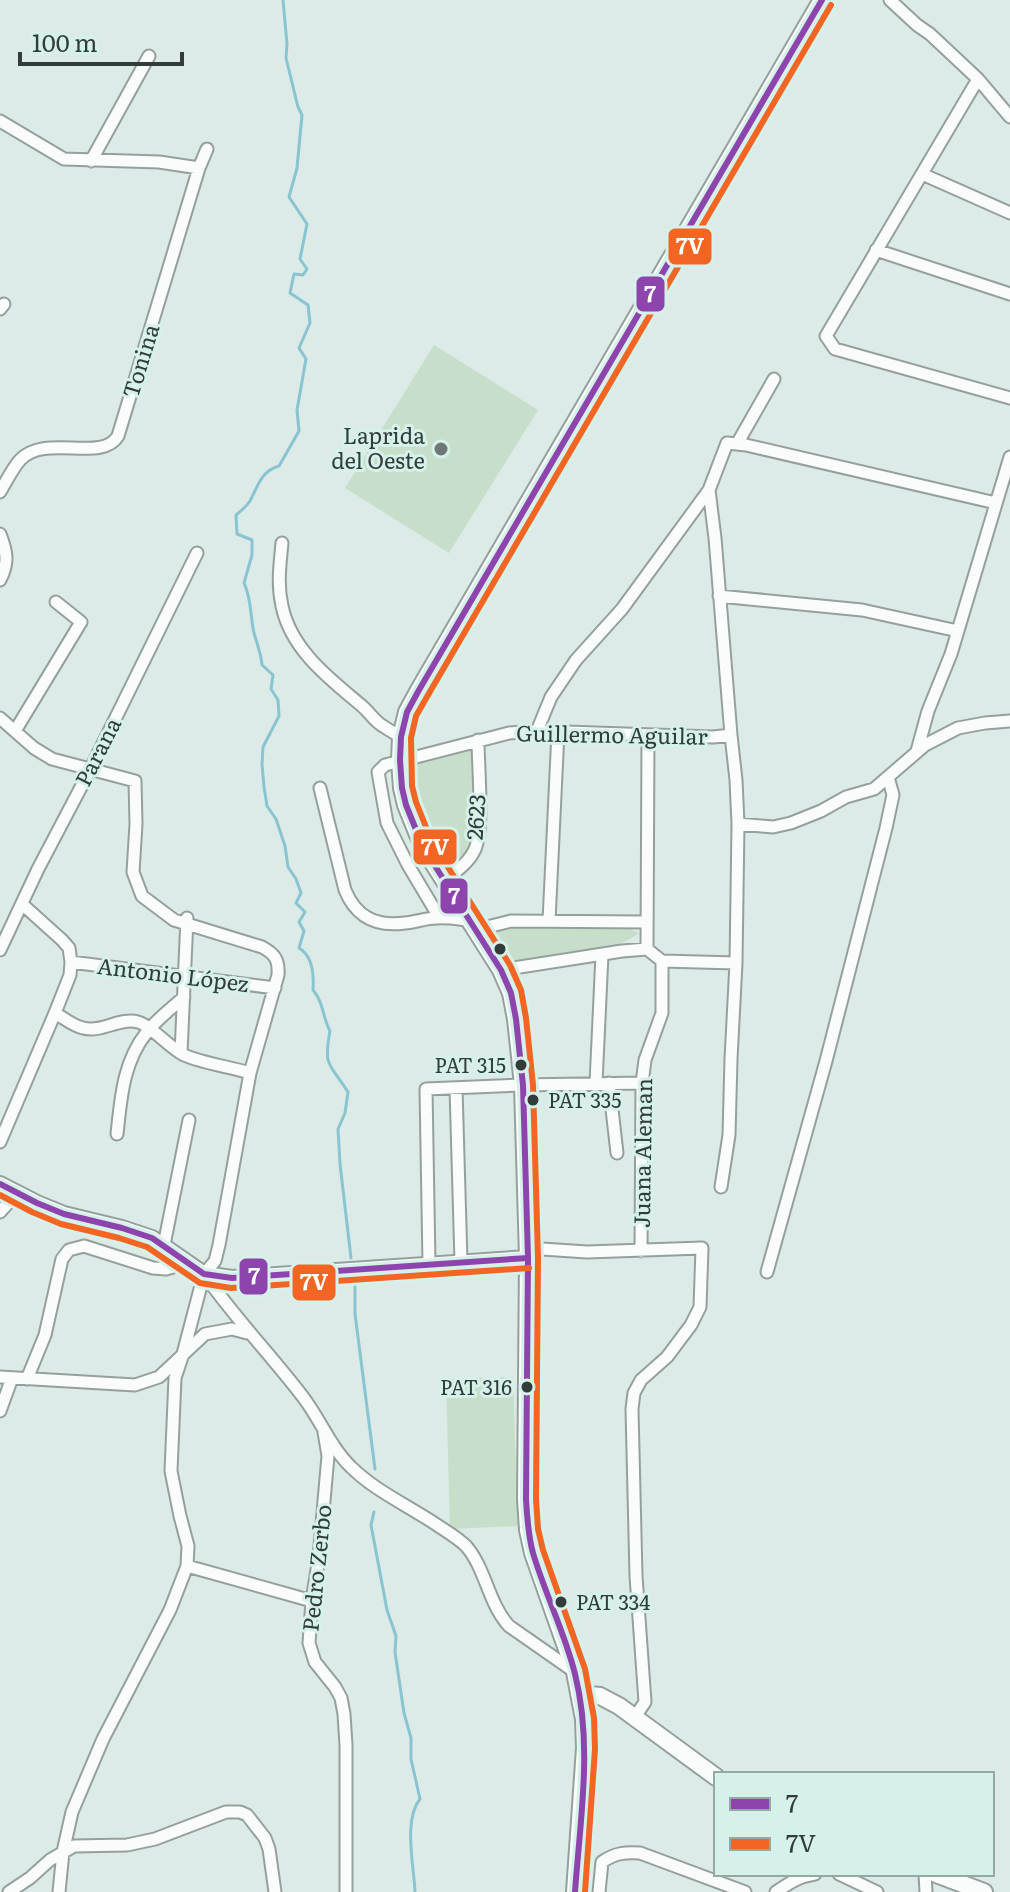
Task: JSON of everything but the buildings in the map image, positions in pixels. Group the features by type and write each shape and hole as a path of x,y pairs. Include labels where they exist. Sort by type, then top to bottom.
{"main road":[{"path":"575,1892 585,1748 584,1719 575,1672 533,1553 528,1530 527,1253 523,1085 516,1019 511,993 501,970 423,847 413,823 402,788 401,737 407,712 419,690 822,0"},
{"path":"581,1696 600,1696 635,1717 714,1776"},
{"path":"941,1876 984,1892"}],"street":[{"path":"890,0 978,79 1010,117"},
{"path":"91,161 149,56"},
{"path":"978,79 826,336 835,349 1010,398"},
{"path":"0,121 64,159 159,162 199,168"},
{"name":"Tonina","path":"0,492 20,460 34,450 49,447 102,448 115,442 207,149"},
{"path":"922,174 1010,213"},
{"path":"876,250 1010,294"},
{"path":"737,444 774,379"},
{"path":"537,731 551,697 576,660 622,609 709,490 727,443 996,503"},
{"path":"917,751 928,711 951,654 1010,457"},
{"path":"709,490 738,824 729,1135 721,1187"},
{"path":"0,534 7,551 6,566 0,580"},
{"path":"282,543 278,579 282,608 292,634 327,677 365,708 378,723 401,737"},
{"name":"Parana","path":"0,950 197,553"},
{"path":"719,596 862,610 958,631"},
{"path":"15,731 81,622 56,602"},
{"path":"0,718 34,748 52,759 135,781 133,872 142,896 174,920 187,921 262,947 273,953 279,964 250,1073 215,1261 204,1274 175,1378 171,1471 188,1546 187,1566 170,1610 103,1739 72,1812 63,1852 59,1892"},
{"path":"738,824 773,827 791,823 846,797 874,789 925,745 958,728 1010,721"},
{"path":"549,921 558,732"},
{"name":"Guillermo Aguilar","path":"400,760 509,733 731,735"},
{"path":"647,949 648,735"},
{"name":"2623","path":"444,881 466,863 479,833 478,740"},
{"path":"400,760 385,765 378,772 387,823 439,917"},
{"path":"767,1272 886,828 893,795 888,777"},
{"path":"320,788 345,890 351,905 360,915 386,924 439,917 472,925 511,921 646,922"},
{"path":"0,1142 70,975 69,948 22,904"},
{"path":"181,1053 187,921"},
{"path":"501,970 647,949 662,961 736,963"},
{"path":"602,955 603,1083 617,1153"},
{"name":"Juana Aleman","path":"641,1251 642,1083 645,1060 662,1013 662,961"},
{"name":"Antonio López","path":"71,962 275,988"},
{"path":"117,1134 127,1066 150,1028 184,997"},
{"path":"55,1013 83,1028 138,1022 194,1059 250,1073"},
{"path":"429,1264 426,1089 642,1083"},
{"path":"456,1088 461,1262"},
{"path":"164,1245 189,1120"},
{"path":"0,1184 64,1214 152,1238 204,1274 305,1398 345,1461 464,1545 475,1559 501,1618 575,1672"},
{"path":"0,1212 17,1193"},
{"path":"27,1379 45,1335 62,1259 69,1250 84,1246 153,1268 173,1267 182,1259"},
{"path":"204,1274 232,1278 461,1262 527,1253 702,1248 700,1307 691,1325 667,1357 641,1380 634,1393 636,1576 645,1702 635,1717"},
{"path":"0,1411 6,1378 135,1385 169,1370 205,1334 232,1329 250,1334"},
{"name":"Pedro Zerbo","path":"323,1427 328,1456 309,1643 315,1662 341,1698 344,1714 346,1892"},
{"path":"187,1566 312,1601"},
{"path":"9,1892 63,1852 83,1845 127,1845 155,1839 226,1812 247,1815 265,1838 275,1892"},
{"path":"599,1892 602,1862 626,1852 640,1853 745,1892"},
{"path":"776,1892 804,1876"},
{"path":"843,1876 877,1892"}],"green space":[{"name":"Laprida del Oeste","path":"434,345 538,410 449,553 345,488"},
{"path":"472,742 473,835 464,856 448,872 420,826 408,789 406,764"},
{"path":"512,926 627,928 639,933 626,941 593,952 507,965 483,934"},
{"path":"513,1377 518,1526 450,1529 446,1379"}],"waterway":[{"path":"283,0 286,58 302,115 297,168 289,197 307,224 300,259 307,269 303,275 294,274 290,293 308,305 310,323 299,348 306,359 297,410 299,431 279,466 264,475 250,501 236,515 237,534 252,540 252,555 244,583 262,665 273,675 271,689 278,700 279,716 263,747 267,806 276,819 288,867 301,893 296,903 305,912 299,922 304,931 299,948 310,961 313,990 330,1031 328,1059 348,1092 345,1113 338,1129 351,1258"},
{"path":"355,1282 355,1314 375,1469"},
{"path":"374,1512 371,1525 387,1610 396,1636 395,1652 420,1799 411,1831 415,1892"}],"transit line":[{"name":"7","path":"575,1892 584,1783 580,1701 571,1659 533,1553 526,1499 528,1258 523,1085 516,1019 511,993 501,970 423,847 402,788 401,737 407,712 419,690 822,0"},
{"name":"7V","path":"585,1892 595,1749 594,1718 585,1669 538,1529 538,1258 533,1085 526,1018 521,990 510,965 432,842 412,786 411,738 416,716 428,695 831,5"},
{"name":"7","path":"0,1184 64,1214 152,1238 204,1274 232,1278 528,1258"},
{"name":"7V","path":"0,1195 61,1224 147,1247 200,1283 231,1288 529,1268"}],"place":[{"name":"Laprida del Oeste","path":"441,449"},
{"name":"PAT 315","path":"521,1065"},
{"name":"PAT 335","path":"533,1100"},
{"name":"PAT 316","path":"527,1387"},
{"name":"PAT 334","path":"561,1602"}]}
